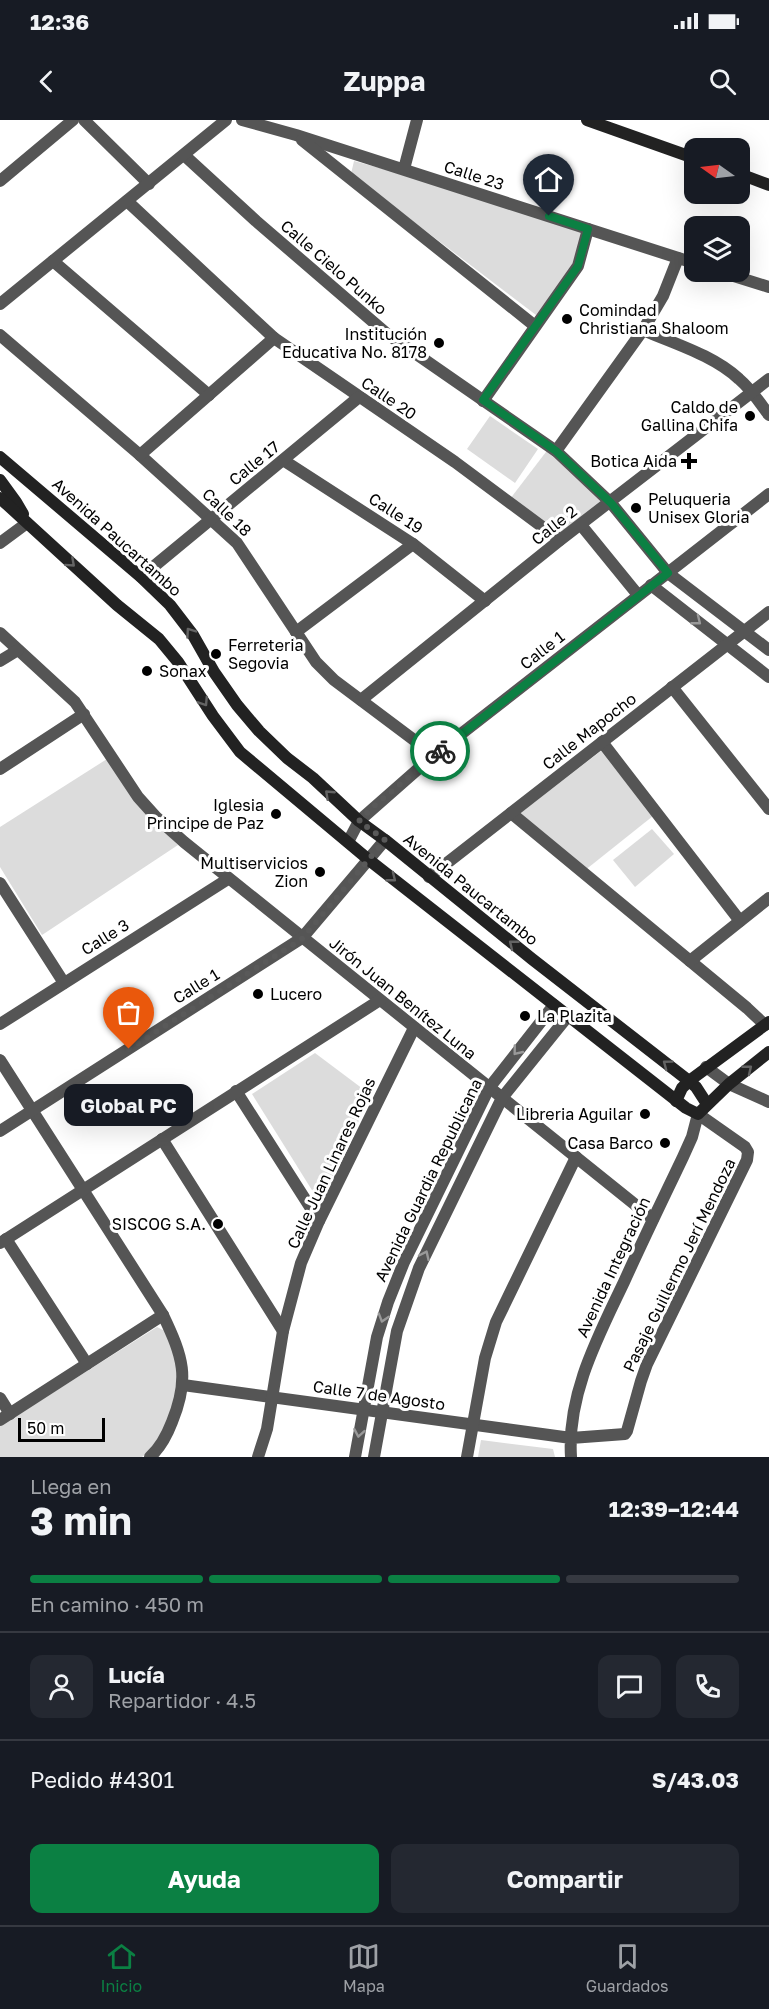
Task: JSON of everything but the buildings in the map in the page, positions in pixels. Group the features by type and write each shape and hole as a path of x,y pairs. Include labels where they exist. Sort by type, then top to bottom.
{"main road":[{"path":"587,120 684,154"},
{"path":"750,178 769,185"},
{"name":"Avenida Paucartambo","path":"0,457 141,577 170,605 193,634 214,672 237,705 259,731 359,821 689,1081 696,1087 707,1104"},
{"path":"0,480 16,501 27,523"},
{"path":"0,498 159,639 178,662 213,716 240,752 369,860 676,1101 698,1114 729,1084 769,1052"},
{"path":"676,1101 682,1088 689,1081 767,1024"}],"street":[{"path":"0,181 73,120"},
{"path":"84,120 149,184"},
{"path":"0,304 226,120"},
{"name":"Calle 23","path":"242,120 296,135 684,260"},
{"path":"404,170 417,120"},
{"path":"296,135 535,326"},
{"name":"Calle Cielo Punko","path":"183,155 386,333 556,451 611,503 668,573 769,650"},
{"name":"Calle 20","path":"127,201 274,338 455,462 560,540"},
{"path":"483,400 578,266 588,229"},
{"path":"556,451 644,330 663,296 678,258"},
{"path":"53,261 209,395"},
{"path":"750,281 769,287"},
{"path":"644,330 697,353 728,370 741,380 769,415"},
{"name":"Calle 18","path":"0,335 140,455 237,543 316,662 334,680 434,756"},
{"path":"140,455 274,338"},
{"name":"Calle 2","path":"361,700 560,540 611,503 769,379"},
{"name":"Calle 17","path":"141,577 359,397"},
{"name":"Calle 19","path":"284,460 413,544 485,601"},
{"name":"Calle 1","path":"348,842 359,821 434,756 769,494"},
{"path":"0,543 27,523"},
{"path":"581,525 638,595"},
{"path":"296,632 413,544"},
{"path":"651,585 769,676"},
{"name":"Calle Mapocho","path":"429,877 769,612"},
{"name":"Jirón Juan Benítez Luna","path":"0,633 75,702 147,807 184,842 653,1219"},
{"path":"0,661 18,650"},
{"path":"672,687 769,809"},
{"path":"0,769 84,714"},
{"path":"602,742 740,921"},
{"path":"511,813 767,1024"},
{"name":"Calle 1","path":"0,1131 302,939 385,840"},
{"name":"Calle 3","path":"0,1024 228,879"},
{"path":"0,883 64,983"},
{"path":"690,961 769,898"},
{"path":"87,1364 3,1241 380,1000"},
{"name":"Avenida Guardia Republicana","path":"355,1457 377,1337 394,1284 489,1088 554,1005"},
{"name":"Avenida Guardia Republicana","path":"374,1457 397,1331 411,1288 429,1246 502,1098 568,1016"},
{"name":"Calle Juan Linares Rojas","path":"258,1457 267,1429 283,1330 295,1282 319,1221 414,1028"},
{"path":"0,1060 163,1315 182,1364 183,1385 171,1426 159,1447 150,1457"},
{"path":"706,1067 729,1084 769,1102"},
{"path":"236,1091 319,1221"},
{"name":"Avenida Integración","path":"571,1457 576,1404 586,1364 688,1147 698,1114"},
{"name":"Pasaje Guillermo Jerí Mendoza","path":"571,1438 621,1436 627,1431 640,1381 647,1364 747,1160 748,1152 745,1147 698,1114"},
{"path":"162,1139 283,1330"},
{"path":"467,1457 485,1358 496,1322 576,1158"},
{"path":"0,1398 5,1417 163,1315"},
{"name":"Calle 7 de Agosto","path":"183,1385 571,1438"}],"shaded area":[{"path":"354,161 585,224 574,265 536,315 351,174"},
{"path":"490,416 538,449 515,483 467,449"},
{"path":"549,448 608,498 560,537 510,499"},
{"path":"601,751 653,816 584,871 519,814"},
{"path":"107,759 158,826 178,845 42,935 0,867 0,827"},
{"path":"652,829 674,854 635,887 613,860"},
{"path":"315,1053 371,1095 320,1203 252,1094"},
{"path":"157,1327 165,1331 174,1353 179,1370 178,1386 168,1420 156,1442 142,1457 0,1457 0,1426"},
{"path":"481,1440 553,1449 555,1457 478,1457"}],"way so far":[{"path":"129,1049 302,939 385,840 359,821 440,751"}],"place":[{"name":"Comindad Christiana Shaloom","path":"567,319"},
{"name":"Institución Educativa No. 8178","path":"439,343"},
{"name":"Caldo de Gallina Chifa","path":"750,416"},
{"name":"Botica Aida","path":"689,461"},
{"name":"Peluqueria Unisex Gloria","path":"636,508"},
{"name":"Ferreteria Segovia","path":"216,654"},
{"name":"Sonax","path":"147,671"},
{"name":"Iglesia Principe de Paz","path":"276,814"},
{"name":"Multiservicios Zion","path":"320,872"},
{"name":"Lucero","path":"258,994"},
{"name":"La Plazita","path":"525,1016"},
{"name":"Global PC","path":"129,1049"},
{"name":"Libreria Aguilar","path":"645,1114"},
{"name":"Casa Barco","path":"665,1143"},
{"name":"SISCOG S.A.","path":"218,1224"}],"route":[{"path":"440,751 668,573 611,503 556,451 483,400 578,266 588,229 549,216"}]}
